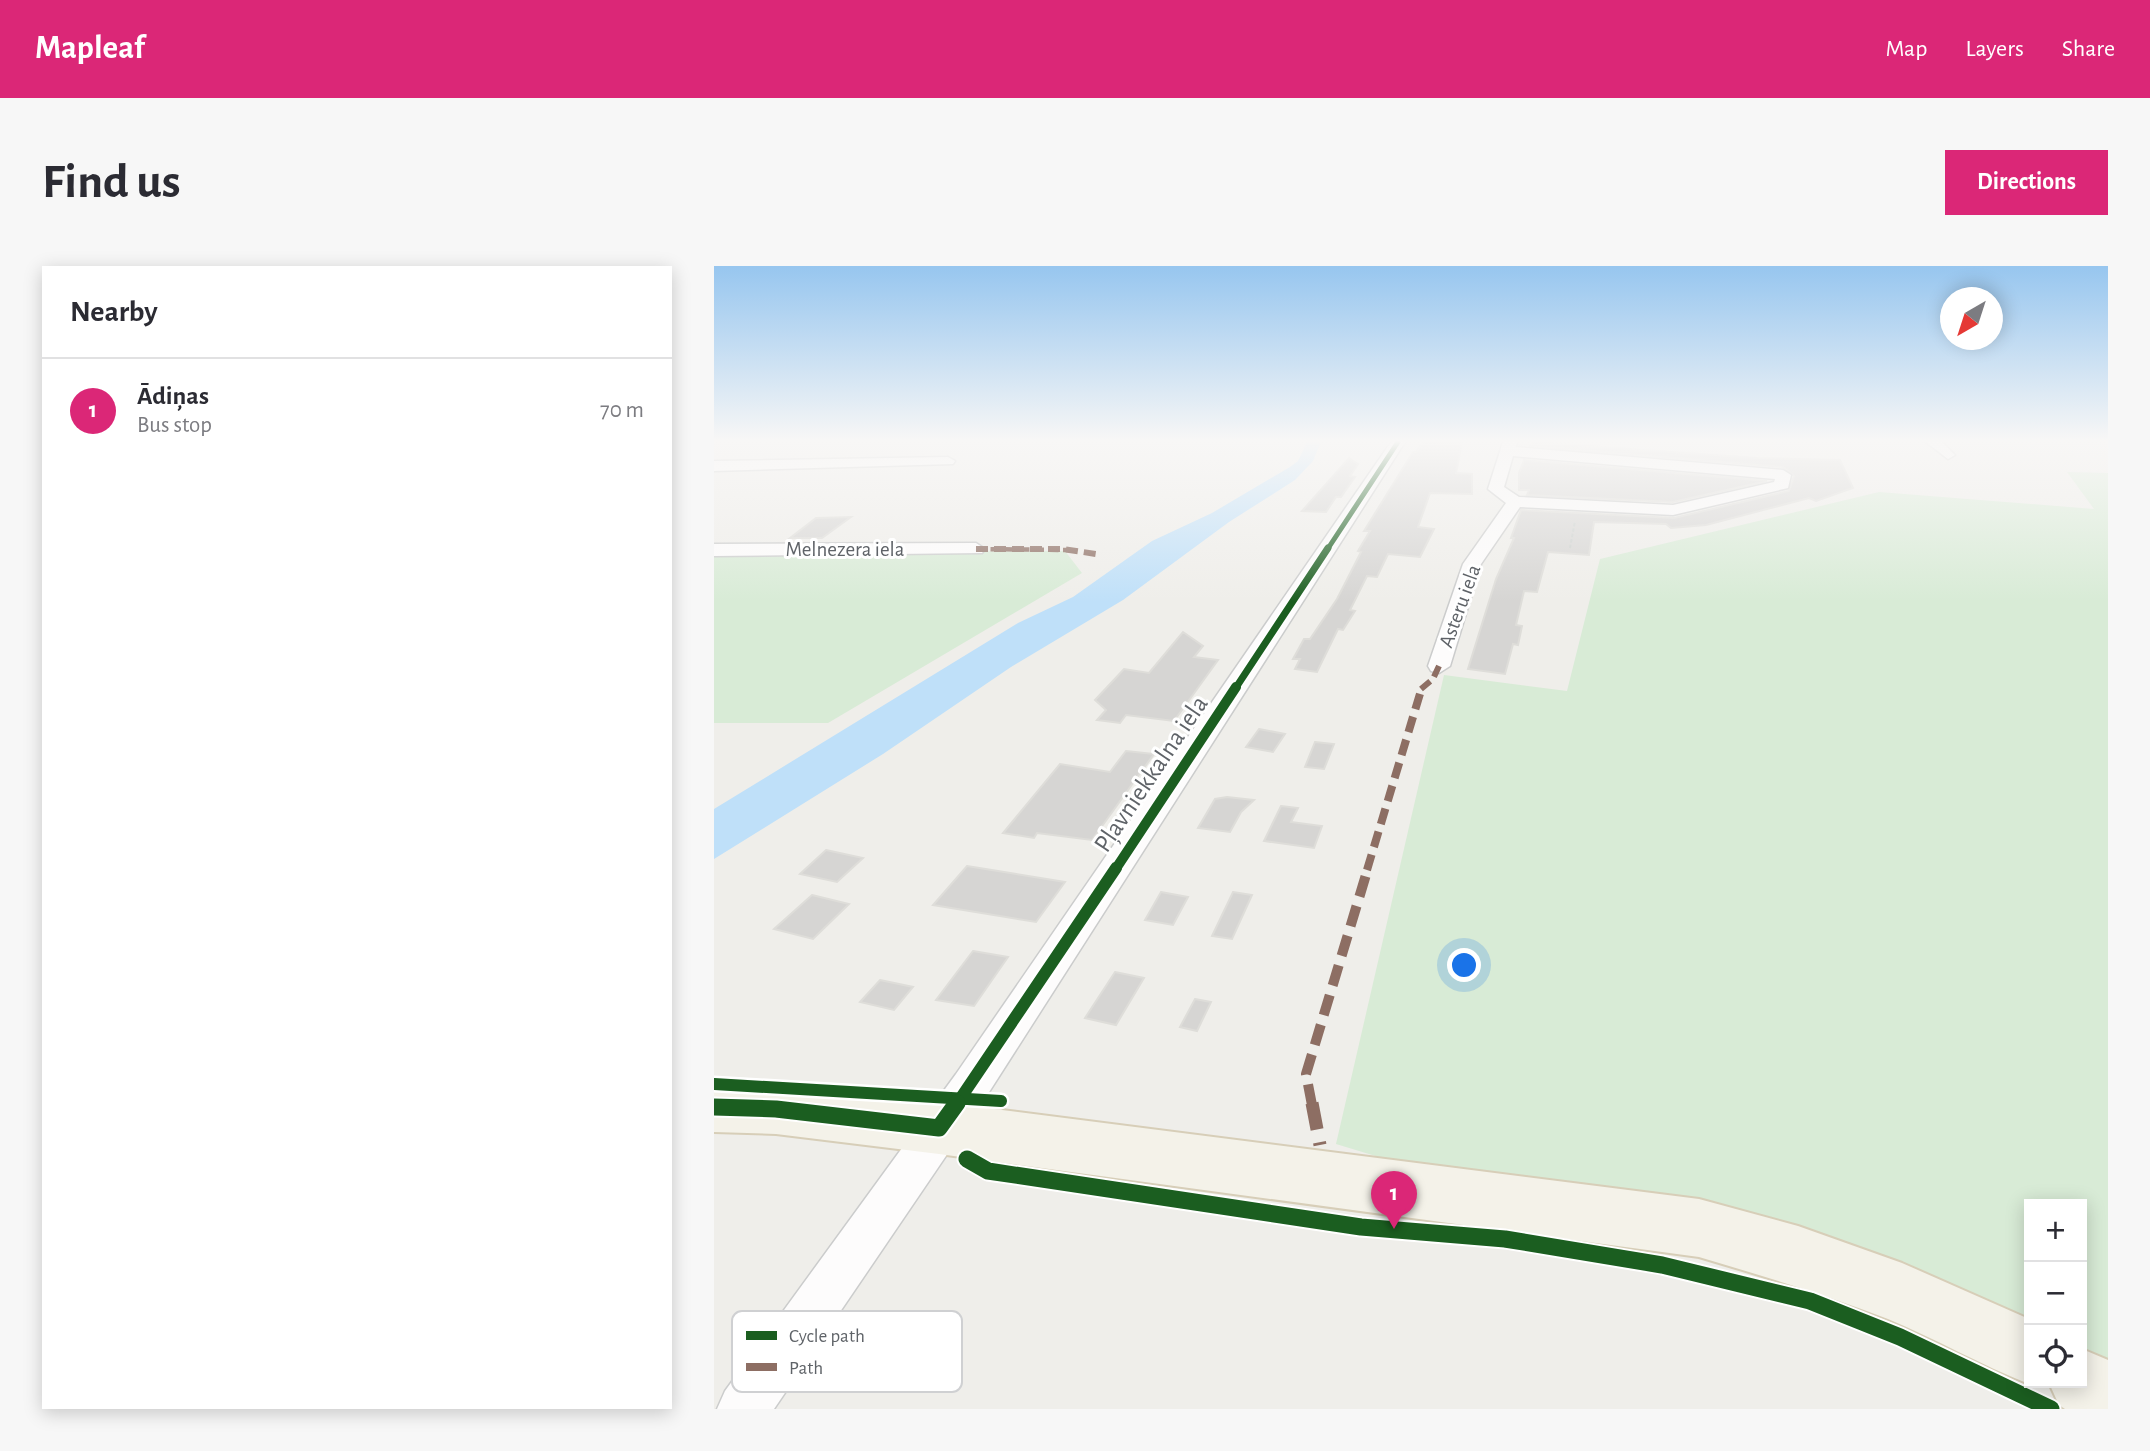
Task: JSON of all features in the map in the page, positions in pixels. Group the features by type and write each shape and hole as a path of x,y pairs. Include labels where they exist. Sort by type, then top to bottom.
{"main road":[{"path":"714,1107 776,1109 939,1128 1699,1228 1798,1256 1902,1293 2024,1350"},
{"path":"2087,1385 2108,1397"}],"street":[{"name":"Pļavniekkalna iela","path":"811,1311 1021,1011 1363,495"},
{"path":"1505,495 1515,502 1673,510 1737,495"},
{"name":"Asteru iela","path":"1439,666 1472,564 1515,502"},
{"name":"Melnezera iela","path":"714,550 976,549"},
{"name":"Pļavniekkalna iela","path":"743,1409 755,1392"}],"path":[{"path":"1570,548 1575,521"},
{"path":"1571,542 1577,545"}],"green space":[{"path":"1865,495 1921,495 2094,509 2084,495 2108,495 2108,1376 2087,1364 2087,1199 2024,1199 2024,1330 1923,1280 1415,1168 1336,1144 1444,675 1567,691 1600,559"},
{"path":"1065,551 1082,573 828,723 714,723 714,553"}],"water":[{"path":"1242,495 1271,495 1229,522 1123,600 1011,667 883,754 714,859 714,809 1018,623 1073,597 1152,541 1212,513"}],"building":[{"path":"1316,495 1342,495 1336,497 1326,512 1302,511"},
{"path":"1386,495 1429,495 1418,527 1434,529 1420,557 1388,554 1377,577 1367,576 1350,610 1355,611 1343,630 1338,629 1317,672 1295,669 1300,659 1293,659 1304,639 1310,639 1337,599 1361,552 1358,551 1370,531 1364,531"},
{"path":"1534,495 1703,495 1673,502"},
{"path":"1771,495 1832,495 1816,501 1809,498 1706,525 1671,528 1666,524 1594,522 1589,555 1548,552 1537,592 1524,591 1516,625 1522,626 1518,645 1513,644 1505,674 1468,669 1496,579 1514,538 1511,538 1521,510 1674,518"},
{"path":"851,517 822,538 790,538 816,518"},
{"path":"1183,632 1203,646 1194,657 1218,660 1174,721 1126,715 1120,723 1097,720 1106,710 1095,700 1124,669 1149,673"},
{"path":"1259,729 1285,734 1273,752 1246,747"},
{"path":"1315,742 1334,744 1324,769 1305,767"},
{"path":"1126,751 1154,754 1092,840 1037,833 1034,838 1003,833 1060,764 1110,772"},
{"path":"1227,797 1254,800 1241,812 1230,832 1198,828 1215,799"},
{"path":"1281,806 1298,808 1291,822 1322,826 1314,848 1264,841"},
{"path":"826,850 863,858 837,882 800,874"},
{"path":"967,866 1065,882 1036,922 933,905"},
{"path":"1161,892 1188,897 1173,925 1145,920"},
{"path":"1233,892 1252,895 1232,939 1212,936"},
{"path":"812,895 849,904 813,939 774,929"},
{"path":"973,951 1008,957 974,1006 936,1000"},
{"path":"1115,972 1144,978 1116,1025 1085,1018"},
{"path":"880,980 913,987 894,1010 860,1002"},
{"path":"1195,999 1211,1002 1197,1031 1180,1027"}],"marked path":[{"path":"976,549 1063,549 1096,554"},
{"path":"1320,1145 1306,1074 1422,687 1433,679 1439,666"}],"cycle path":[{"path":"714,1107 776,1109 939,1128 1022,1011 1363,495"},
{"path":"714,1084 1001,1101"},
{"path":"967,1159 975,1161 988,1171 1361,1227 1505,1239 1662,1265 1810,1301 1900,1337 2051,1409"}],"place":[{"name":"Ādiņas","path":"1394,1229"}]}
